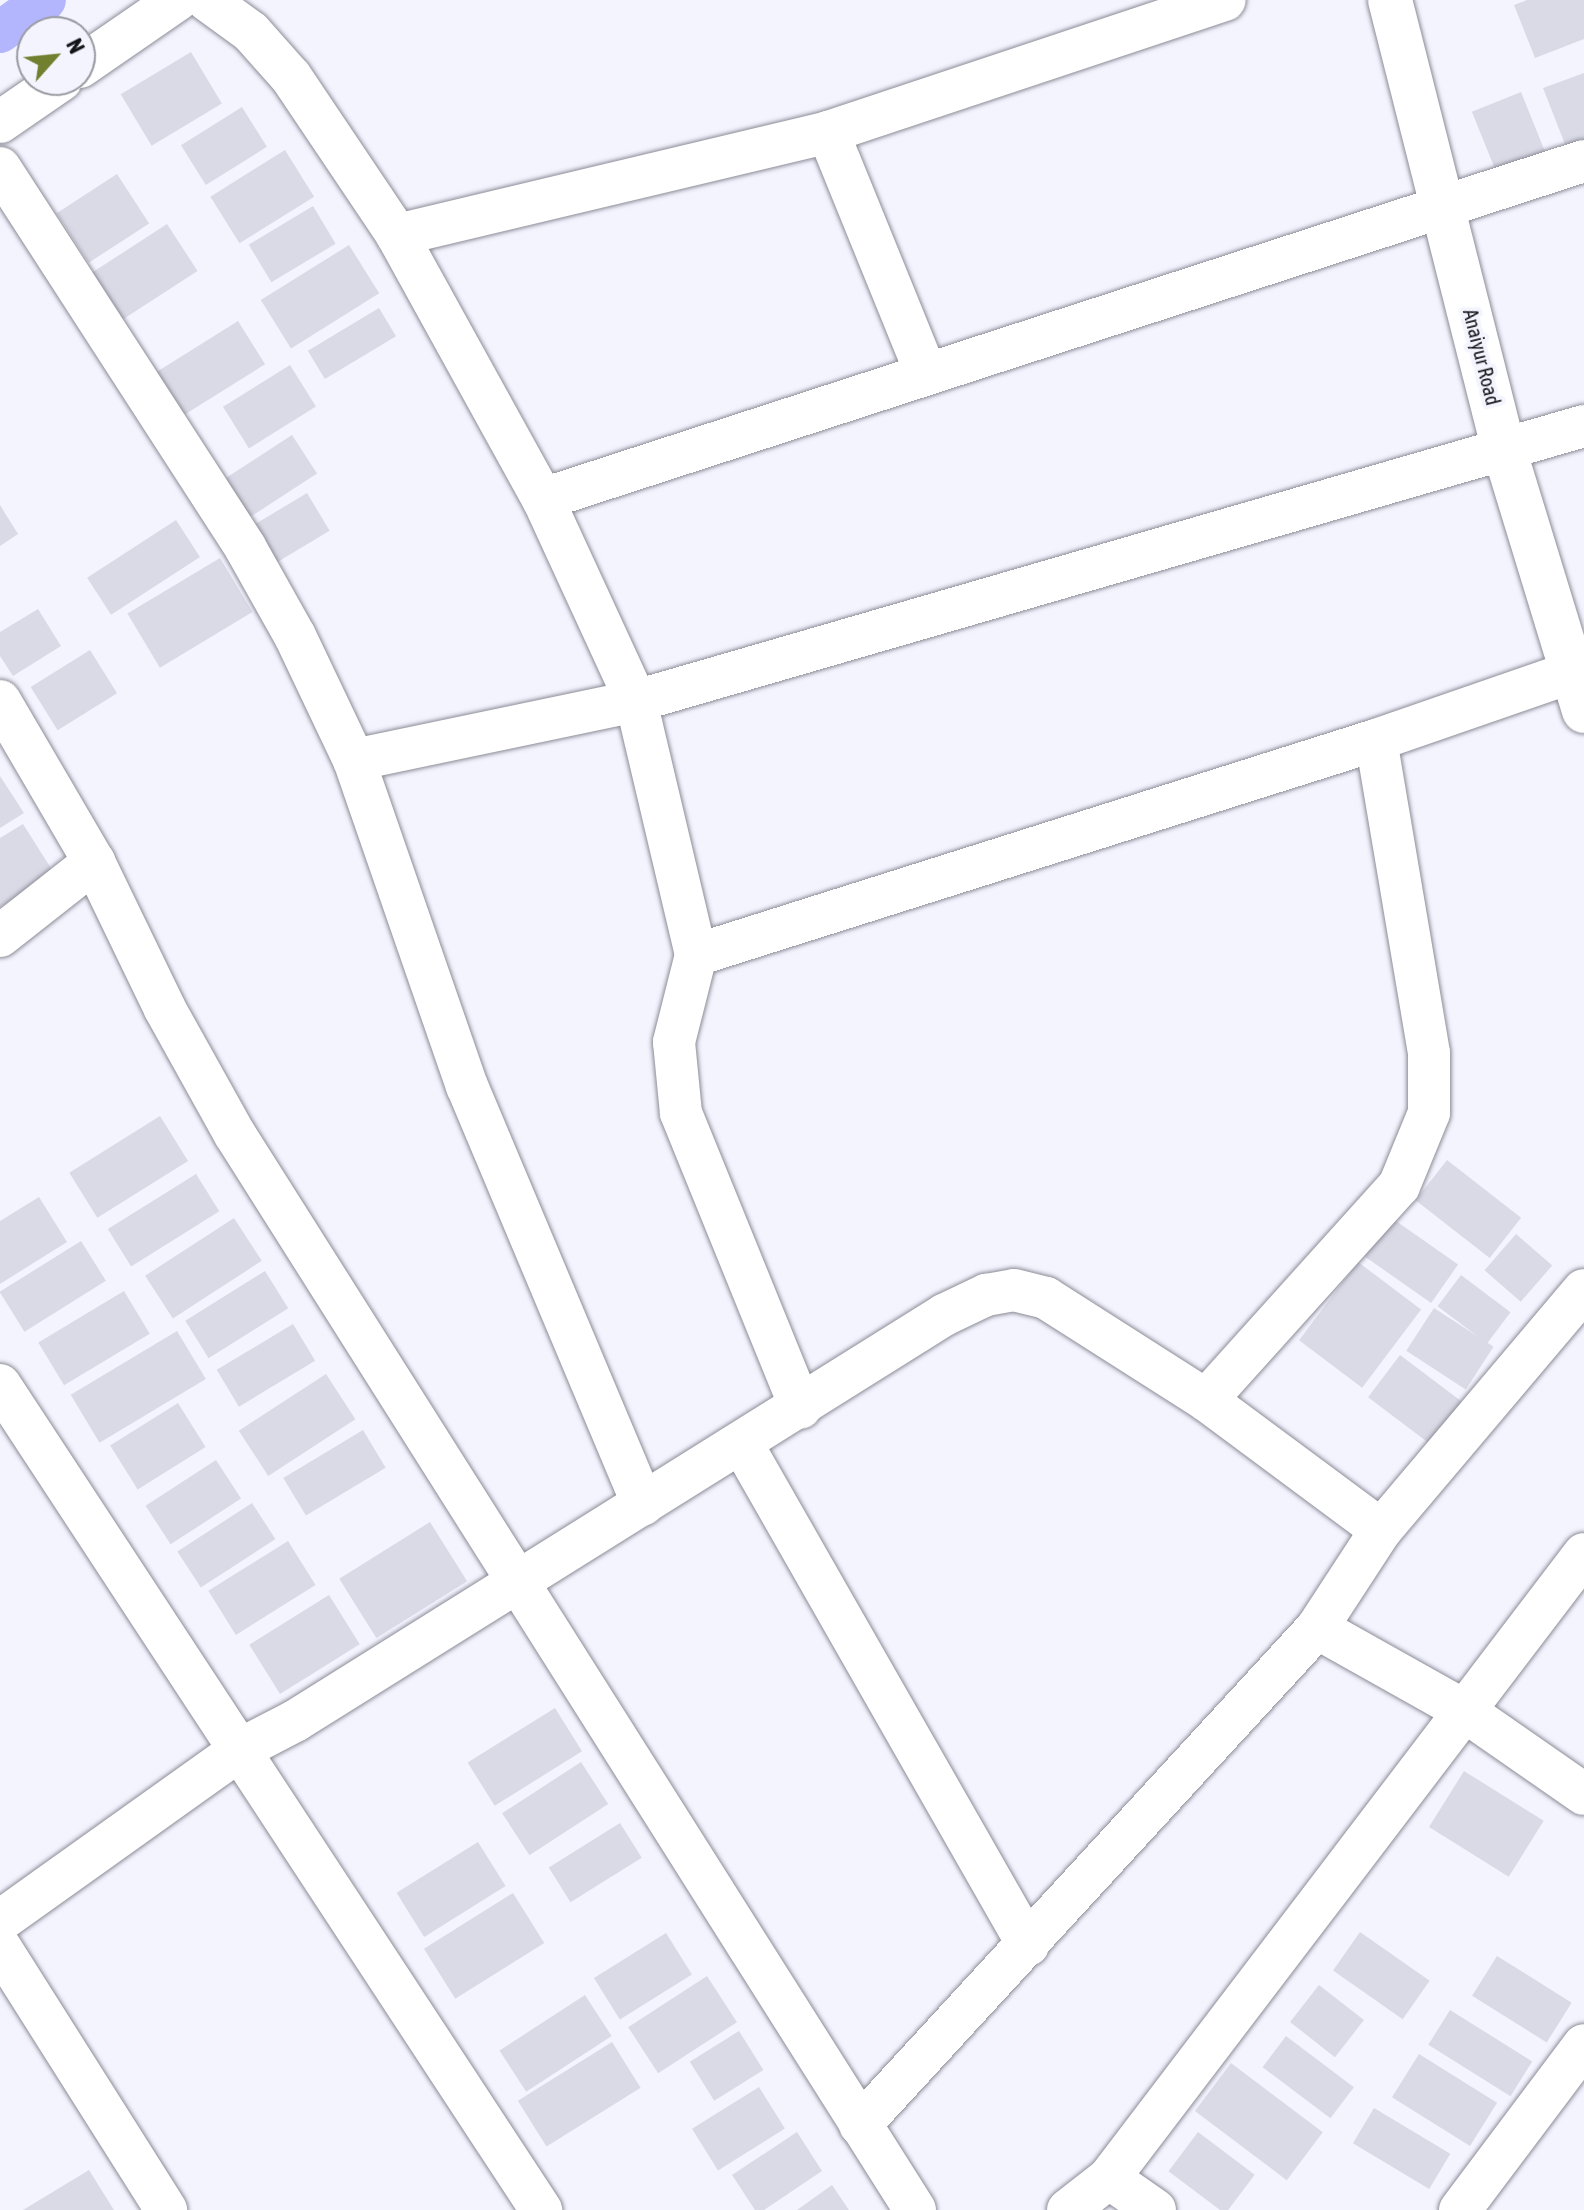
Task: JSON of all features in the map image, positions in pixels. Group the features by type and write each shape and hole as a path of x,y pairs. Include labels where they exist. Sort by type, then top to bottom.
{"main road":[{"name":"Anaiyur Road","path":"1390,0 1445,205 1504,449 1580,695"}],"street":[{"path":"96,56 177,0"},
{"path":"207,0 251,32 291,77 397,235 543,499 636,701 696,955 674,1042 681,1113 801,1408"},
{"path":"397,235 828,132 1225,0"},
{"path":"0,122 38,96"},
{"path":"828,132 926,373"},
{"path":"543,499 1584,161"},
{"path":"0,168 245,547 354,760 467,1086 643,1505"},
{"path":"354,760 636,701 1584,426"},
{"path":"696,955 1376,740 1580,695"},
{"path":"0,701 94,862 165,1009 234,1133 515,1584 915,2210"},
{"path":"1206,1400 1399,1186 1429,1113 1429,1053 1376,740"},
{"path":"0,936 94,862"},
{"path":"0,1921 241,1749 801,1408 944,1315 986,1295 1014,1290 1046,1298 1206,1400 1381,1530"},
{"path":"860,2125 1317,1628 1381,1530 1584,1290"},
{"path":"0,1385 541,2210"},
{"path":"742,1444 1028,1945"},
{"path":"1068,2210 1109,2178 1584,1554"},
{"path":"1317,1628 1463,1710 1584,1794"},
{"path":"0,1947 166,2210"},
{"path":"1460,2210 1584,2045"},
{"path":"1109,2178 1155,2210"}],"building":[{"path":"1527,0 1584,0 1584,39 1535,58 1514,5"},
{"path":"191,52 222,103 152,146 121,94"},
{"path":"1584,73 1584,146 1568,152 1543,88"},
{"path":"1521,92 1547,157 1498,177 1472,112"},
{"path":"242,107 267,147 206,185 181,145"},
{"path":"285,150 314,197 240,243 210,197"},
{"path":"117,174 149,223 89,263 57,213"},
{"path":"313,206 336,244 271,282 249,245"},
{"path":"167,224 197,271 120,321 90,274"},
{"path":"349,245 379,293 291,348 261,300"},
{"path":"379,308 396,336 325,379 308,351"},
{"path":"238,321 265,364 176,420 149,377"},
{"path":"290,365 316,407 249,448 223,407"},
{"path":"292,435 317,474 242,522 217,483"},
{"path":"307,493 330,531 265,569 243,532"},
{"path":"0,505 18,534 0,546"},
{"path":"176,520 200,557 111,615 87,578"},
{"path":"220,558 252,612 160,668 127,614"},
{"path":"38,609 61,646 13,676 0,656 0,632"},
{"path":"90,650 117,693 58,730 31,687"},
{"path":"0,776 24,813 0,828"},
{"path":"23,824 54,873 0,907 0,838"},
{"path":"160,1116 188,1161 97,1218 69,1173"},
{"path":"1447,1160 1521,1218 1490,1258 1416,1200"},
{"path":"196,1174 219,1211 131,1266 108,1229"},
{"path":"39,1197 67,1242 0,1284 0,1221"},
{"path":"1386,1214 1458,1264 1431,1303 1359,1253"},
{"path":"234,1218 262,1261 173,1319 145,1276"},
{"path":"1516,1234 1552,1265 1521,1302 1485,1270"},
{"path":"81,1241 106,1281 24,1332 0,1292"},
{"path":"1358,1262 1421,1310 1362,1388 1299,1340"},
{"path":"265,1271 288,1308 209,1358 185,1321"},
{"path":"1461,1275 1511,1312 1487,1343 1438,1306"},
{"path":"124,1291 150,1334 64,1385 38,1343"},
{"path":"1434,1308 1494,1347 1466,1389 1406,1351"},
{"path":"293,1324 315,1361 239,1407 217,1370"},
{"path":"177,1331 206,1379 100,1443 71,1395"},
{"path":"1400,1355 1472,1409 1440,1451 1368,1397"},
{"path":"326,1374 355,1419 268,1476 239,1431"},
{"path":"178,1403 206,1447 138,1489 110,1445"},
{"path":"363,1430 386,1468 306,1516 283,1478"},
{"path":"216,1460 241,1499 171,1544 146,1506"},
{"path":"252,1503 275,1539 201,1588 177,1551"},
{"path":"430,1522 467,1581 376,1638 339,1579"},
{"path":"288,1541 316,1585 236,1635 208,1591"},
{"path":"329,1595 360,1644 280,1694 249,1645"},
{"path":"555,1708 582,1751 495,1806 468,1763"},
{"path":"581,1762 608,1804 529,1855 502,1813"},
{"path":"1464,1771 1544,1821 1509,1877 1429,1827"},
{"path":"620,1823 642,1858 570,1902 549,1868"},
{"path":"478,1842 506,1886 424,1937 397,1893"},
{"path":"513,1893 544,1943 455,1999 424,1949"},
{"path":"1360,1932 1430,1981 1403,2019 1333,1971"},
{"path":"666,1933 692,1975 620,2020 594,1978"},
{"path":"1497,1956 1572,2003 1547,2042 1472,1996"},
{"path":"707,1976 737,2022 658,2073 628,2027"},
{"path":"1319,1985 1364,2020 1335,2057 1290,2022"},
{"path":"585,1995 612,2036 526,2092 499,2051"},
{"path":"1450,2010 1532,2061 1511,2096 1428,2045"},
{"path":"739,2031 763,2070 714,2101 690,2062"},
{"path":"1286,2036 1354,2087 1330,2118 1263,2067"},
{"path":"612,2042 641,2088 546,2147 518,2101"},
{"path":"1419,2054 1497,2103 1470,2146 1392,2097"},
{"path":"1231,2063 1323,2132 1287,2180 1195,2111"},
{"path":"759,2087 785,2129 718,2170 692,2129"},
{"path":"1374,2108 1450,2154 1429,2189 1353,2143"},
{"path":"797,2132 822,2171 764,2210 755,2210 732,2175"},
{"path":"1198,2132 1255,2175 1228,2210 1220,2210 1169,2171"},
{"path":"89,2170 114,2210 23,2210"},
{"path":"832,2185 849,2210 797,2210"}],"waterway":[{"path":"0,32 45,0"}]}
